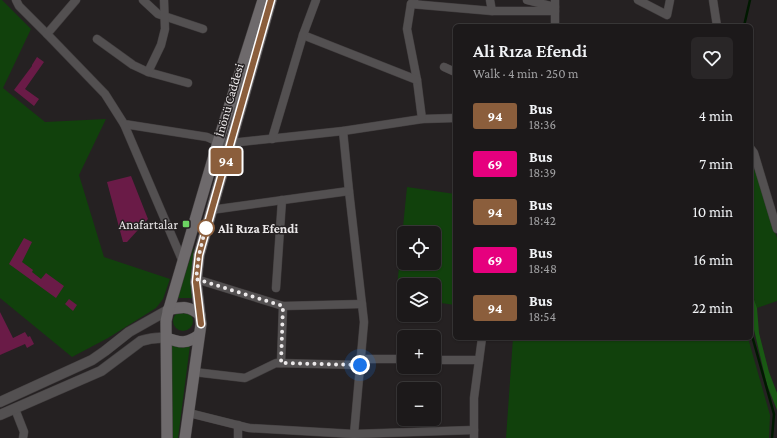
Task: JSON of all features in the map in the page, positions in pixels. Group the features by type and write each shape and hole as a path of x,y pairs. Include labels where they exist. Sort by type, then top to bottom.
{"main road":[{"name":"İnönü Caddesi","path":"167,315 262,0"},
{"name":"İnönü Caddesi","path":"186,438 200,325 196,279 199,255 271,0"},
{"path":"167,338 180,342 188,342 200,325 193,309 180,308 167,315 167,338 167,438"}],"street":[{"path":"16,0 19,6 105,94 124,124 183,262"},
{"path":"47,34 76,0"},
{"path":"143,0 158,14 203,29"},
{"path":"148,72 162,45 165,29 164,0"},
{"path":"272,138 303,35 316,0"},
{"path":"490,0 492,11"},
{"path":"527,0 555,6"},
{"path":"638,0 667,15 670,0"},
{"path":"713,0 717,24"},
{"path":"422,118 417,80 407,29 413,2 492,11 555,6"},
{"path":"555,6 555,24"},
{"path":"303,35 417,80"},
{"path":"97,39 133,65 148,72 188,83"},
{"path":"444,67 453,71"},
{"path":"124,124 207,138 218,142 231,143 343,131 422,118 453,118"},
{"path":"343,131 364,322 354,434"},
{"path":"753,152 777,229"},
{"path":"211,210 349,191"},
{"path":"276,288 282,200"},
{"path":"196,279 283,306 362,304"},
{"path":"281,363 283,306"},
{"path":"0,402 92,360 106,351 129,332 167,315"},
{"path":"0,415 100,371 141,341 160,337 167,338"},
{"path":"189,413 249,428 354,434 474,434 474,398 482,340"},
{"path":"194,372 245,378 276,363 360,362 397,359"},
{"path":"441,360 479,360"},
{"path":"16,409 24,432 23,438"},
{"path":"238,426 238,438"}],"green space":[{"path":"0,0 2,0 31,29 3,88 45,122 106,119 79,175 104,257 170,279 163,299 156,308 108,338 72,357 0,298"},
{"path":"753,164 777,238 777,301 757,308 753,297"},
{"path":"407,187 453,194 453,305 441,303 441,278 398,278 399,270 441,270 441,226 403,226"},
{"path":"194,247 191,278 192,298 177,298"},
{"path":"753,297 757,308 759,333 769,372 777,393 777,410 767,385 753,326"},
{"path":"183,311 190,314 193,321 190,328 183,331 176,328 173,321 176,314"},
{"path":"513,340 749,340 770,415 769,438 506,438"},
{"path":"172,343 190,345 178,438 172,438"}],"building":[{"path":"37,57 44,62 25,89 39,99 34,106 14,90"},
{"path":"131,176 148,219 127,242 123,242 107,182"},
{"path":"24,238 32,242 22,262 33,270 32,272 41,279 46,273 64,286 56,298 9,264"},
{"path":"69,299 77,305 73,311 65,304"},
{"path":"0,312 13,338 25,332 28,337 30,336 34,344 27,348 25,344 0,355"}],"waterway":[{"path":"744,24 750,0"},
{"path":"753,339 774,414 772,438"}],"bus line":[{"name":"94","path":"201,324 196,282 199,255 271,0"}],"place":[{"name":"Anafartalar","path":"186,224"},
{"name":"Ali Rıza Efendi","path":"206,228"}],"route":[{"path":"206,228 206,226 199,255 196,279 283,306 281,363 360,365"}]}
